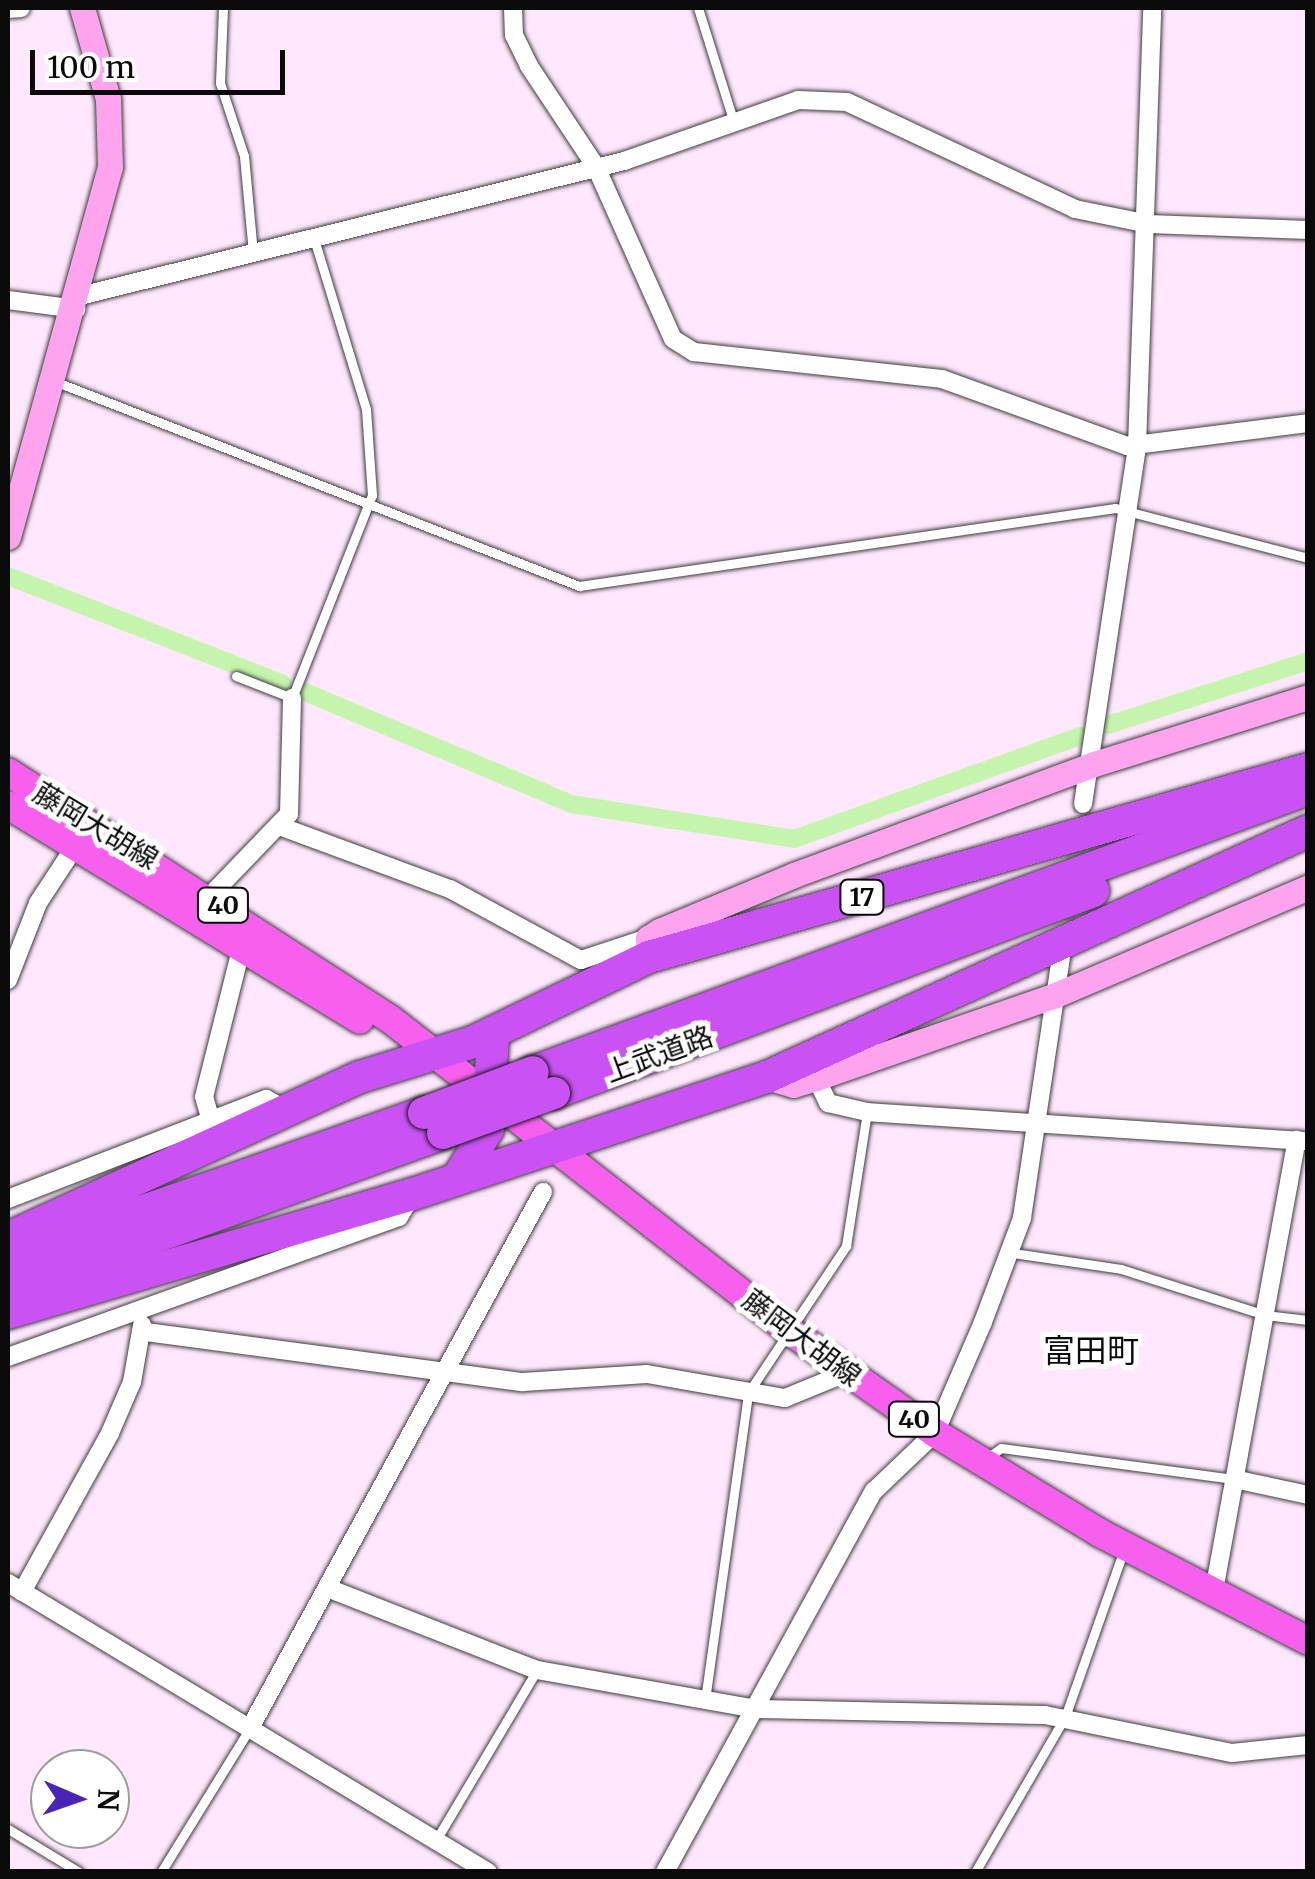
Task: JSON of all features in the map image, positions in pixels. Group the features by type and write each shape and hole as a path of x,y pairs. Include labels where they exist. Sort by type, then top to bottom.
{"highway":[{"name":"17","path":"8,1238 288,1112 492,1032 648,947 1308,769"},
{"name":"上武道路","path":"8,1290 1308,789"},
{"name":"上武道路","path":"543,1082 1308,811"},
{"path":"8,1313 413,1194 767,1077 1308,832"},
{"path":"460,1176 485,1138 494,1101 486,1068 492,1032"},
{"name":"上武道路","path":"8,1259 433,1123"}],"main road":[{"name":"藤岡大胡線","path":"8,772 210,896 494,1101 846,1373 936,1433 1125,1547 1308,1641"},
{"name":"藤岡大胡線","path":"8,804 428,1054"}],"street":[{"path":"8,9 21,8"},
{"path":"8,537 78,303 112,142 82,8"},
{"path":"513,8 514,36 529,66 596,167 673,339 694,352 942,379 1137,446 1308,423"},
{"path":"1083,804 1137,446 1149,224 1152,8"},
{"path":"8,300 78,303 596,167 798,100 848,102 1075,209 1149,224 1308,230"},
{"path":"282,827 450,890 581,960 648,947 794,874 1090,766 1308,697"},
{"path":"210,896 282,827 294,792 292,698"},
{"path":"8,980 38,903 76,846"},
{"path":"767,1077 793,1085 1053,996 1308,887"},
{"path":"211,1121 204,1097 242,946"},
{"path":"665,1872 874,1491 936,1433 1013,1253 1062,950"},
{"path":"816,1078 828,1103 867,1112 1302,1140 1264,1315 1214,1596"},
{"path":"8,1199 266,1098 288,1112"},
{"path":"44,1184 51,1204"},
{"path":"250,1728 330,1589 442,1369 542,1192"},
{"path":"8,1356 94,1328 141,1324 399,1218 413,1194"},
{"path":"86,1302 94,1328"},
{"path":"141,1324 258,1352 572,1383 647,1374 784,1398 846,1373"},
{"path":"141,1324 110,1433 15,1588 488,1872"},
{"path":"1234,1479 1308,1494"},
{"path":"330,1589 537,1670 757,1709 1065,1717 1232,1753 1308,1745"}],"lane":[{"path":"223,8 220,83 244,156 254,256"},
{"path":"698,8 734,122"},
{"path":"236,676 292,698 368,507 372,441 314,239"},
{"path":"54,381 560,582 595,586 1126,507 1308,558"},
{"path":"705,1700 748,1393 787,1329 846,1246 867,1112"},
{"path":"1013,1253 1121,1268 1264,1315 1308,1320"},
{"path":"983,1462 1001,1448 1234,1479"},
{"path":"975,1872 1065,1717 1125,1547"},
{"path":"436,1840 537,1670"},
{"path":"162,1872 250,1728"},
{"path":"8,1828 79,1872"}],"waterway":[{"path":"8,576 283,684"},
{"path":"1108,725 1308,661"},
{"path":"305,692 571,804 794,839 1080,736"}],"tunnel":[{"path":"1062,947 1083,804"}],"district":[{"name":"富田町","path":"1091,1351"}]}
